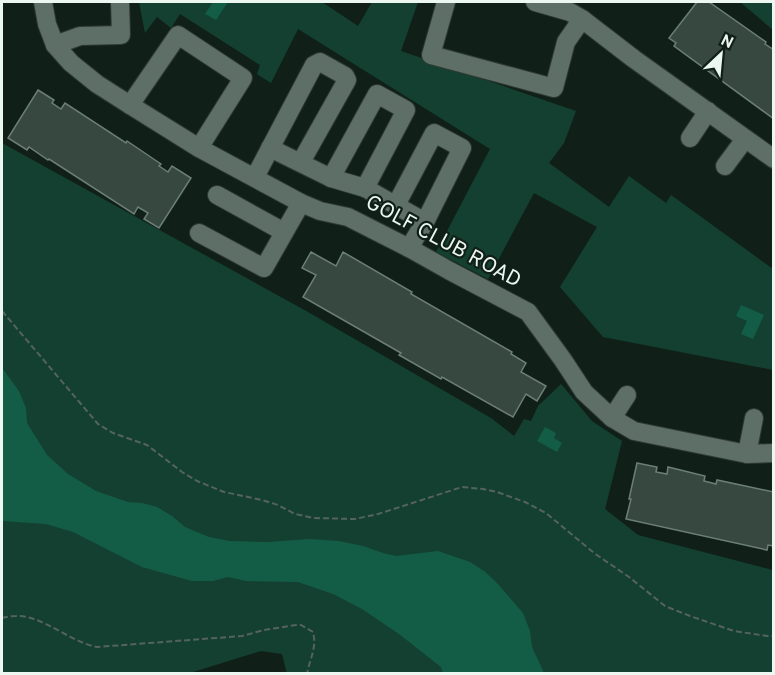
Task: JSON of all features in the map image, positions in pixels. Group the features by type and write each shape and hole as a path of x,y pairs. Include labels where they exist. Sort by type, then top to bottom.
{"street":[{"name":"GOLF CLUB ROAD","path":"43,2 47,24 55,45 71,63 97,84 199,148 302,203 320,211 348,217 528,312 584,392 612,418 634,431 747,454 774,453"},
{"path":"55,45 80,36 121,35 120,2"},
{"path":"446,2 431,55 554,88 566,42 582,19"},
{"path":"535,2 570,12 582,19 630,65 708,111 774,159"},
{"path":"130,105 178,35 243,78 199,148"},
{"path":"255,177 314,65 320,62 345,76 347,80 301,162"},
{"path":"331,178 377,94 406,110 365,188"},
{"path":"690,138 708,111"},
{"path":"396,205 434,133 462,148 425,222 409,248"},
{"path":"724,166 745,139"},
{"path":"273,141 301,162 331,178 365,188 425,222"},
{"path":"217,195 284,232"},
{"path":"199,233 264,267 302,203"},
{"path":"612,418 627,395"},
{"path":"747,454 754,418"}],"path":[{"path":"2,311 102,428 147,445 182,472 224,492 278,505 296,514 314,518 355,519 384,513 456,488 497,492 525,502 546,513 594,553 665,606 734,631 774,636"},
{"path":"2,618 16,616 29,618 76,641 97,647 242,636 264,630 301,625 313,632 315,640 307,674"}],"shaded area":[{"path":"139,2 322,2 358,26 372,2 418,2 401,51 576,111 564,143 549,163 609,207 629,176 666,203 671,195 773,269 773,370 603,337 560,287 597,227 534,193 488,279 436,252 490,149 298,29 271,83 257,74 260,65 180,14 171,28 157,17 145,33"},
{"path":"213,2 228,2 216,20 205,14"},
{"path":"740,2 773,2 773,30"},
{"path":"2,143 308,312 491,418 514,436 524,419 531,421 538,406 561,384 592,421 622,441 605,509 638,535 773,570 773,673 287,674 282,654 261,651 190,673 2,674"},
{"path":"741,305 764,315 753,339 741,334 747,321 736,316"},
{"path":"2,368 19,391 26,408 27,423 47,455 68,474 96,491 128,502 157,507 185,527 209,537 229,541 269,542 309,539 339,541 396,556 438,551 470,562 497,583 523,613 530,631 532,647 544,673 443,673 441,667 399,634 362,609 333,594 298,582 246,581 228,577 213,581 192,581 142,567 73,532 46,524 2,521"},
{"path":"545,427 556,433 554,438 562,443 557,452 537,441"}],"building":[{"path":"697,2 709,2 774,50 774,119 674,46 676,43 669,38"},
{"path":"38,90 54,100 52,103 61,109 65,103 126,143 127,141 161,164 159,166 168,172 172,166 191,178 159,228 144,219 148,213 138,207 134,214 49,159 29,147 27,150 8,138"},
{"path":"311,252 336,266 343,252 512,352 511,354 526,363 521,372 546,386 537,401 526,394 513,417 399,355 401,353 303,297 316,275 302,268"},
{"path":"637,463 657,467 656,472 667,474 668,467 705,476 704,481 716,484 717,480 774,492 774,546 768,545 767,550 626,519"}]}
